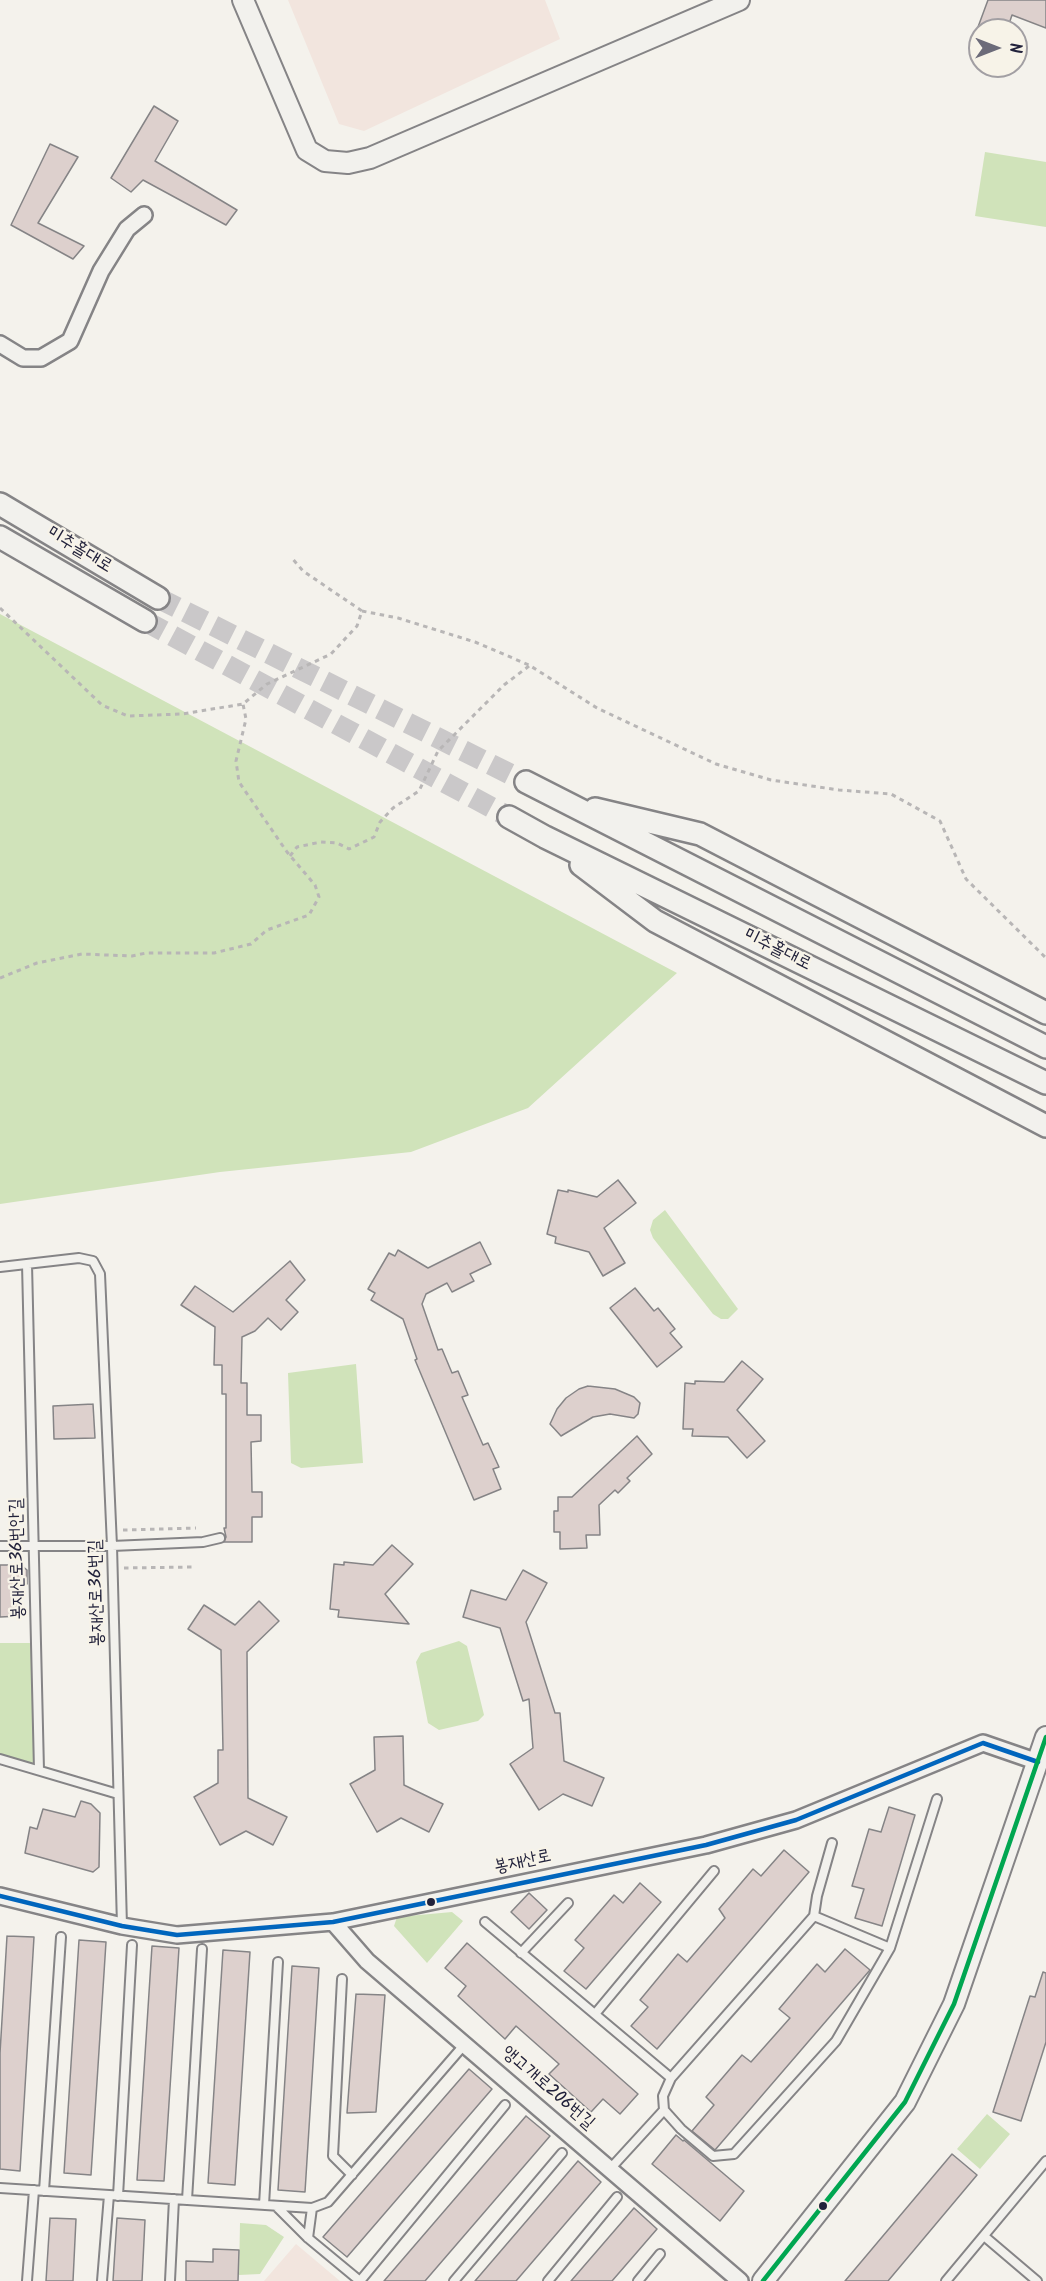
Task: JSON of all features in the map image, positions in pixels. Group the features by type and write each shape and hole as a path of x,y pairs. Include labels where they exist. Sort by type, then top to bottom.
{"main road":[{"name":"미추홀대로","path":"0,504 158,598"},
{"name":"미추홀대로","path":"0,537 145,621"},
{"name":"미추홀대로","path":"526,783 1046,1047"},
{"path":"559,800 700,834 1046,1013"},
{"name":"미추홀대로","path":"509,817 545,837 1046,1083"},
{"path":"545,837 655,921 1046,1126"}],"street":[{"path":"243,0 307,150 325,161 348,163 370,158 739,0"},
{"path":"0,344 23,358 41,358 70,341 101,271 127,230 144,215"},
{"path":"763,2281 905,2102 954,2004 1042,1763 1046,1737"},
{"name":"봉재산로","path":"0,1896 122,1926 177,1935 333,1922 706,1845 796,1820 983,1743 1042,1763"},
{"name":"앵고개로206번길","path":"333,1922 367,1961 740,2281"}],"lane":[{"name":"봉재산로36번길","path":"27,1264 79,1258 93,1261 100,1274 112,1530 122,1926"},
{"path":"0,1267 27,1264"},
{"name":"봉재산로36번안길","path":"27,1264 39,1770"},
{"path":"0,1545 112,1546 203,1542 220,1538"},
{"path":"0,1759 118,1794"},
{"path":"832,1843 817,1896 814,1916 671,2078 663,2096 664,2109 681,2129 713,2156 734,2154 836,2041 890,1948 937,1799"},
{"path":"595,2014 714,1871"},
{"path":"521,1953 568,1903"},
{"path":"814,1916 890,1948"},
{"path":"485,1922 671,2078"},
{"path":"44,2191 61,1937"},
{"path":"102,2281 113,2195 132,1946"},
{"path":"188,2200 202,1949"},
{"path":"264,2205 278,1962"},
{"path":"342,1979 333,2156 352,2175"},
{"path":"0,2188 312,2208 328,2202 464,2044"},
{"path":"276,2206 308,2238 360,2281 505,2105"},
{"path":"610,2169 664,2109"},
{"path":"454,2281 562,2153"},
{"path":"946,2281 1046,2161"},
{"path":"27,2281 34,2190"},
{"path":"548,2281 617,2197"},
{"path":"170,2281 174,2199"},
{"path":"308,2238 312,2208"},
{"path":"984,2236 1037,2281"},
{"path":"638,2281 660,2254"}],"path":[{"path":"291,557 303,571 362,611 398,618 475,642 529,665 597,708 716,764 771,780 839,790 891,794 940,821 966,879 1046,958"},
{"path":"0,608 102,705 128,716 182,714 243,704 267,684 331,654 357,626 362,611"},
{"path":"290,856 297,847 321,842 337,843 349,849 374,837 380,822 393,808 419,791 438,751 504,685 529,665"},
{"path":"0,978 38,963 82,954 132,956 146,953 214,953 251,944 267,930 309,915 319,897 315,885 290,856 239,782 236,761 246,719 243,704"},
{"path":"112,1530 196,1528"},
{"path":"113,1568 194,1567"}],"shaded area":[{"path":"288,0 545,0 560,39 364,131 339,124"},
{"path":"296,2244 340,2281 264,2281"}],"green space":[{"path":"985,152 1046,162 1046,227 975,216"},
{"path":"0,614 677,973 528,1108 411,1152 220,1172 0,1204"},
{"path":"665,1210 738,1309 728,1319 721,1319 713,1314 653,1238 650,1230 653,1220"},
{"path":"356,1364 363,1463 301,1468 291,1463 288,1373"},
{"path":"459,1641 467,1646 484,1715 478,1721 439,1730 428,1723 416,1662 421,1653"},
{"path":"0,1643 33,1643 36,1731 33,1763 0,1755"},
{"path":"452,1912 463,1921 427,1963 394,1926 397,1917"},
{"path":"987,2114 1010,2134 980,2169 957,2149"},
{"path":"240,2223 266,2225 284,2237 260,2274 239,2275"}],"building":[{"path":"988,0 1046,0 1046,28 1028,21 1028,18 1012,15 1011,18 981,18"},
{"path":"154,106 178,121 155,161 237,210 226,225 143,180 131,192 111,178"},
{"path":"50,144 78,157 38,223 84,246 73,259 11,225"},
{"path":"618,1180 636,1203 604,1228 625,1263 603,1276 589,1252 555,1243 556,1237 547,1234 558,1190 597,1197"},
{"path":"480,1242 491,1264 470,1274 474,1281 452,1292 447,1283 426,1294 422,1304 438,1350 442,1349 452,1373 458,1371 468,1395 462,1397 483,1445 488,1443 499,1467 493,1469 501,1489 474,1500 415,1360 417,1359 403,1319 371,1300 375,1293 368,1289 389,1253 395,1256 398,1250 428,1268"},
{"path":"290,1261 305,1280 286,1300 298,1312 281,1330 268,1318 255,1331 242,1337 241,1383 247,1383 247,1415 261,1415 261,1441 251,1442 252,1492 262,1492 262,1517 252,1517 252,1542 224,1542 226,1537 224,1528 226,1528 226,1394 222,1394 222,1365 214,1365 215,1327 181,1305 195,1286 233,1312"},
{"path":"635,1288 654,1311 658,1308 675,1329 670,1333 682,1347 657,1367 610,1308"},
{"path":"742,1361 763,1379 737,1410 765,1441 747,1458 728,1437 692,1436 693,1429 683,1429 685,1383 724,1382"},
{"path":"588,1386 615,1389 634,1397 640,1403 638,1414 634,1418 610,1414 593,1417 561,1436 550,1424 557,1409 566,1398"},
{"path":"93,1404 95,1438 54,1439 53,1406"},
{"path":"637,1436 652,1454 627,1478 630,1481 618,1493 615,1490 599,1505 600,1535 586,1535 587,1548 560,1549 560,1532 554,1532 554,1511 558,1511 558,1497 572,1497"},
{"path":"392,1545 413,1564 385,1594 409,1624 338,1617 339,1610 330,1609 334,1564 344,1565 344,1562 373,1565"},
{"path":"0,1565 21,1565 27,1570 27,1584 19,1584 20,1616 0,1617"},
{"path":"523,1570 547,1583 526,1622 555,1713 560,1713 564,1761 604,1778 592,1806 563,1794 539,1810 510,1764 533,1748 529,1699 523,1701 500,1628 463,1617 471,1590 506,1600"},
{"path":"259,1601 279,1621 247,1652 248,1798 287,1817 273,1845 246,1831 220,1845 194,1797 218,1783 218,1750 223,1750 221,1650 188,1629 204,1605 235,1625"},
{"path":"403,1736 404,1785 443,1804 429,1832 401,1818 377,1832 350,1784 375,1770 374,1737"},
{"path":"81,1801 91,1804 100,1813 99,1867 93,1872 25,1853 30,1827 37,1829 43,1809 75,1817"},
{"path":"889,1807 915,1815 882,1926 855,1918 864,1889 852,1886 869,1829 881,1832"},
{"path":"784,1850 809,1872 657,2049 631,2026 648,2007 640,2000 678,1954 687,1962 725,1918 719,1909 753,1869 761,1876"},
{"path":"640,1883 661,1902 586,1989 564,1971 584,1948 575,1940 614,1895 623,1903"},
{"path":"529,1893 547,1910 529,1929 511,1912"},
{"path":"7,1936 34,1937 20,2171 0,2169 0,2053"},
{"path":"79,1940 106,1942 91,2175 64,2173"},
{"path":"467,1943 638,2094 620,2114 603,2099 591,2112 549,2074 559,2064 516,2026 505,2039 458,1996 466,1986 445,1968"},
{"path":"152,1946 179,1948 164,2181 137,2180"},
{"path":"845,1949 870,1970 715,2150 692,2131 714,2105 706,2097 742,2055 751,2062 790,2018 779,2009 817,1964 825,1972"},
{"path":"223,1950 250,1952 235,2185 208,2183"},
{"path":"292,1966 319,1968 305,2192 278,2190"},
{"path":"1043,1972 1046,1973 1046,2042 1021,2121 993,2112 1030,1996 1035,1997"},
{"path":"356,1994 385,1995 376,2112 347,2113"},
{"path":"469,2069 492,2089 347,2257 323,2237"},
{"path":"526,2116 550,2136 425,2281 384,2281"},
{"path":"676,2135 744,2191 720,2221 652,2164"},
{"path":"952,2154 977,2175 888,2281 845,2281"},
{"path":"578,2161 601,2182 516,2281 475,2281"},
{"path":"634,2208 657,2229 612,2281 571,2281"},
{"path":"50,2218 76,2219 73,2281 46,2281"},
{"path":"117,2218 145,2220 142,2281 113,2281"},
{"path":"213,2249 239,2250 238,2281 186,2281 186,2261 213,2262"}],"tunnel":[{"path":"158,598 526,782"},
{"path":"145,621 509,817"}],"transit line":[{"path":"763,2281 905,2102 954,2004 1046,1737"},
{"path":"0,1896 122,1926 177,1935 333,1922 706,1845 796,1820 983,1743 1038,1762"}]}
